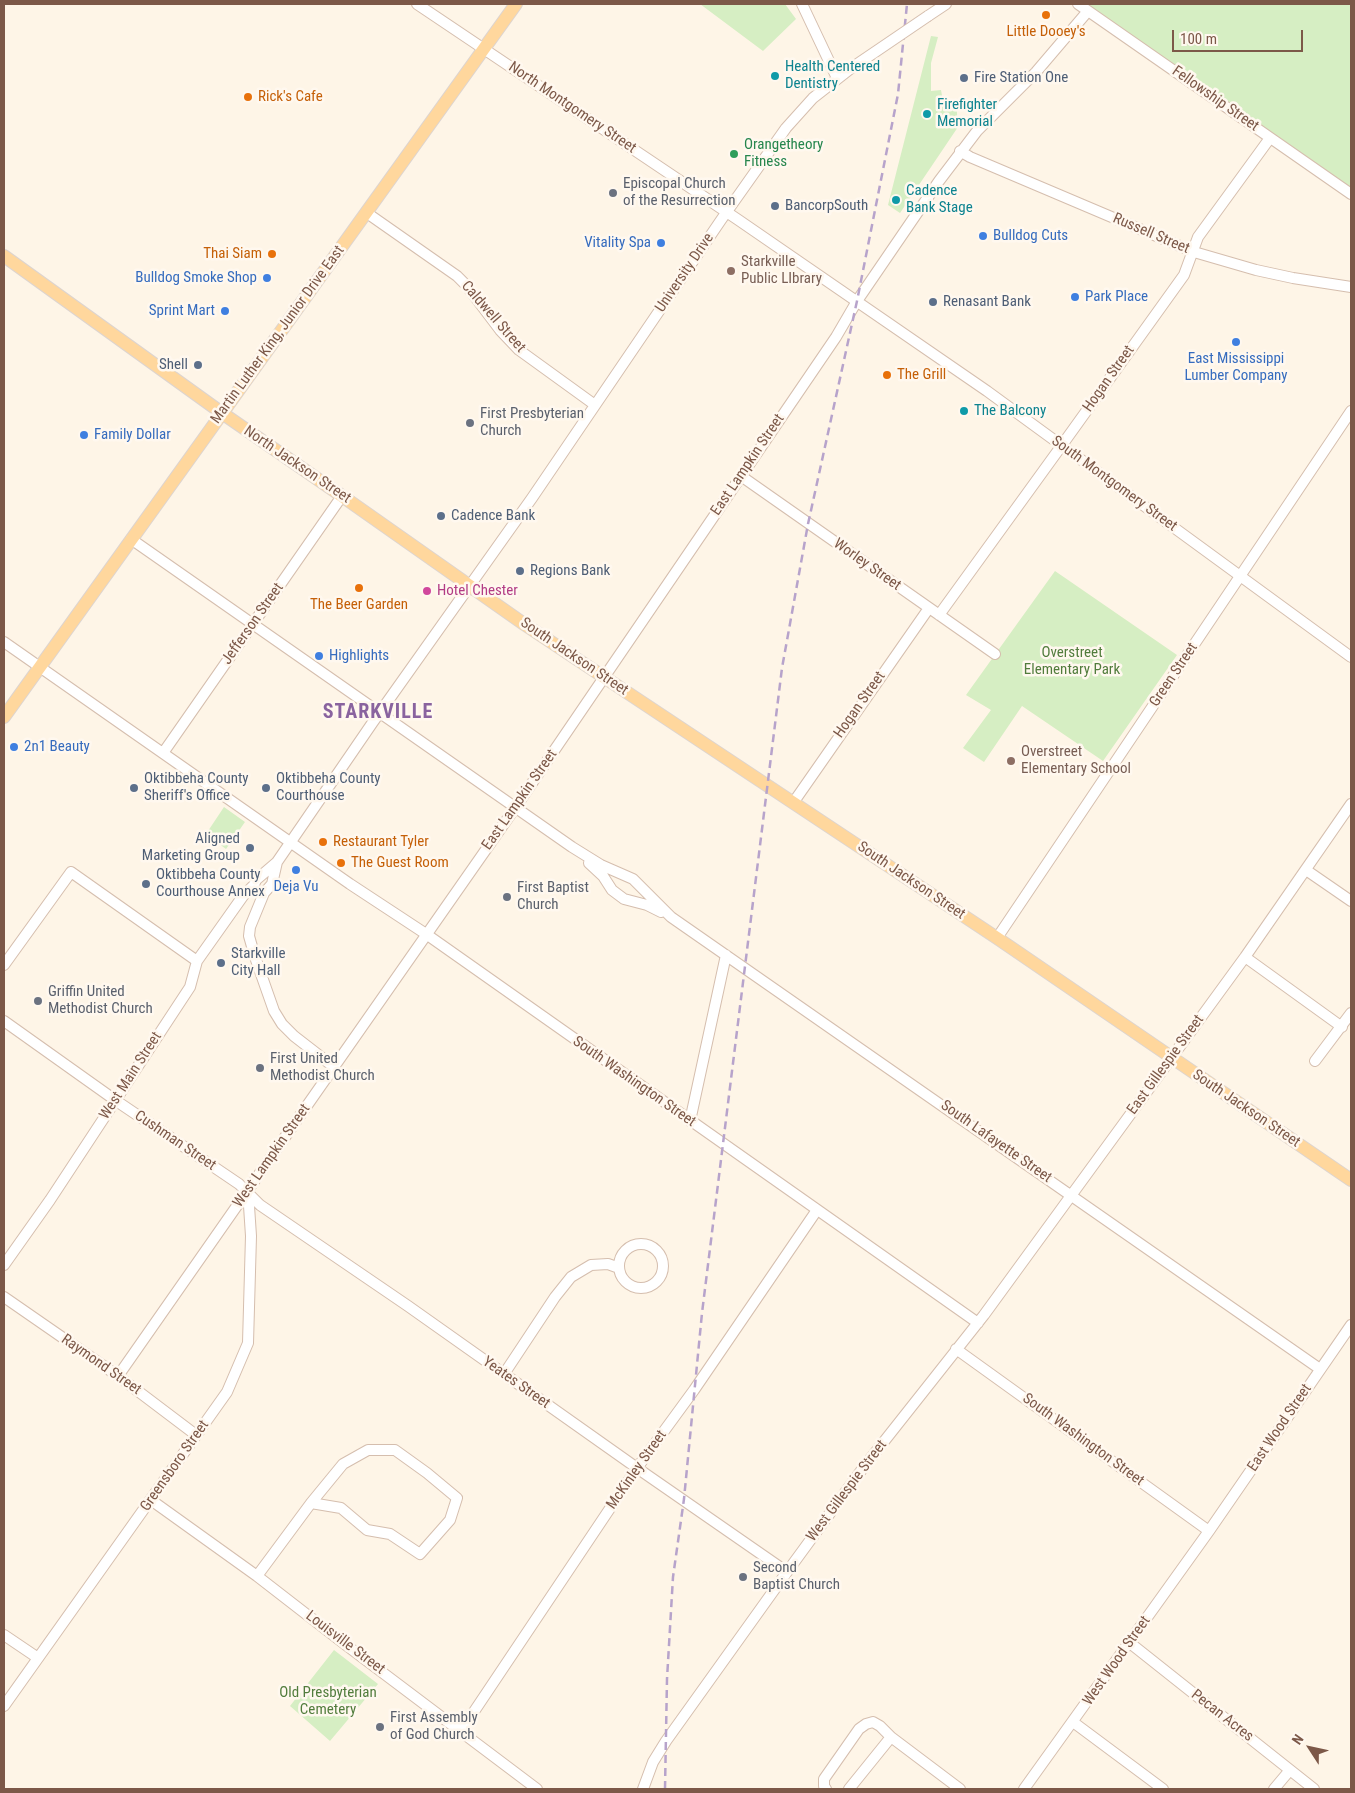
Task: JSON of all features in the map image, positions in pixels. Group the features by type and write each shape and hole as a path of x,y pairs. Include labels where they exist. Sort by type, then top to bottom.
{"main road":[{"name":"Martin Luther King, Junior Drive East","path":"4,717 516,4"},
{"name":"North Jackson Street","path":"4,256 222,414 469,585"},
{"name":"South Jackson Street","path":"469,585 603,677 997,938 1351,1180"}],"street":[{"name":"North Montgomery Street","path":"417,4 727,212"},
{"path":"802,4 837,78"},
{"name":"University Drive","path":"378,713 796,116 813,98 837,78 946,4"},
{"name":"Fellowship Street","path":"1078,4 1351,194"},
{"name":"East Lampkin Street","path":"426,934 517,810 603,677 836,337 857,301 960,151 977,130 1036,72 1088,10"},
{"name":"Hogan Street","path":"939,615 1184,275 1198,237 1270,138"},
{"name":"Russell Street","path":"960,151 970,157 1194,252 1265,272 1351,287"},
{"name":"South Montgomery Street","path":"727,212 987,391 1351,657"},
{"name":"Caldwell Street","path":"366,213 457,276 500,330 519,350 595,405"},
{"name":"Green Street","path":"997,938 1351,411"},
{"name":"Worley Street","path":"741,476 995,654"},
{"name":"Jefferson Street","path":"163,753 342,496"},
{"name":"South Lafayette Street","path":"131,539 572,848 601,873 612,890 624,899 645,900"},
{"name":"Hogan Street","path":"793,803 928,608"},
{"name":"South Washington Street","path":"4,642 426,934 978,1323"},
{"name":"West Main Street","path":"4,1265 50,1200 190,987 197,960 256,880 277,862 378,713"},
{"name":"East Gillespie Street","path":"978,1323 1070,1194 1245,957 1351,804"},
{"name":"South Lafayette Street","path":"572,848 632,879 645,900 1320,1369"},
{"path":"277,862 272,884 264,893 250,927 249,936 254,957 274,1011 282,1024 294,1036 334,1067"},
{"path":"1306,870 1351,901"},
{"path":"607,882 607,876 615,871"},
{"path":"4,965 71,872 197,960"},
{"path":"254,885 257,891 264,893"},
{"name":"West Lampkin Street","path":"118,1376 426,934"},
{"path":"690,1121 726,956"},
{"path":"1245,957 1342,1027"},
{"path":"1315,1060 1351,1013"},
{"name":"Cushman Street","path":"4,1021 248,1191"},
{"name":"Yeates Street","path":"248,1191 260,1205 408,1306 787,1572"},
{"name":"Greensboro Street","path":"4,1706 227,1392 248,1343 251,1236 248,1191"},
{"name":"McKinley Street","path":"461,1731 637,1468 694,1390 817,1210"},
{"path":"641,1244 654,1249 662,1261 657,1281 644,1288 637,1288 625,1281 619,1268 623,1254 634,1246 641,1244"},
{"path":"504,1374 570,1277 591,1265 608,1264 619,1268"},
{"name":"Raymond Street","path":"4,1297 118,1376 196,1435"},
{"name":"West Gillespie Street","path":"643,1789 653,1762 666,1741 787,1572 863,1468 978,1323"},
{"name":"East Wood Street","path":"1209,1531 1351,1325"},
{"name":"South Washington Street","path":"956,1349 1209,1531"},
{"path":"257,1576 311,1503 343,1464 368,1450 395,1450 428,1473 456,1498 450,1520 420,1554 390,1534 366,1530 341,1508 311,1503"},
{"name":"Louisville Street","path":"151,1500 257,1576 537,1789"},
{"name":"West Wood Street","path":"1024,1789 1209,1531"},
{"path":"4,1635 38,1658"},
{"name":"Pecan Acres","path":"1130,1643 1314,1789"},
{"path":"826,1789 824,1779 859,1729 873,1722 960,1789"},
{"path":"1073,1722 1163,1789"},
{"path":"849,1789 891,1737"},
{"path":"1274,1789 1290,1770"}],"green space":[{"path":"700,4 785,4 796,19 763,51"},
{"path":"1086,4 1351,4 1351,188 1229,104"},
{"path":"931,36 938,37 931,63 931,91 941,90 943,101 956,99 958,127 900,213 888,205"},
{"name":"Overstreet Elementary Park","path":"1055,571 1177,655 1103,761 1022,706 984,762 963,748 991,710 966,695"},
{"path":"224,807 245,822 226,849 206,834"},
{"name":"Old Presbyterian Cemetery","path":"334,1650 378,1684 330,1741 290,1706"}],"railway":[{"path":"665,1789 667,1679 673,1577 684,1499 702,1313 782,668 808,524 857,301 898,94 907,4"}],"place":[{"name":"Little Dooey's","path":"1046,15"},
{"name":"Health Centered Dentistry","path":"775,76"},
{"name":"Fire Station One","path":"964,78"},
{"name":"Rick's Cafe","path":"248,97"},
{"name":"Firefighter Memorial","path":"927,114"},
{"name":"Orangetheory Fitness","path":"734,154"},
{"name":"Episcopal Church of the Resurrection","path":"613,193"},
{"name":"Cadence Bank Stage","path":"896,200"},
{"name":"BancorpSouth","path":"775,206"},
{"name":"Bulldog Cuts","path":"983,236"},
{"name":"Vitality Spa","path":"661,243"},
{"name":"Thai Siam","path":"272,254"},
{"name":"Starkville Public LIbrary","path":"731,271"},
{"name":"Bulldog Smoke Shop","path":"267,278"},
{"name":"Park Place","path":"1075,297"},
{"name":"Renasant Bank","path":"933,302"},
{"name":"Sprint Mart","path":"225,311"},
{"name":"East Mississippi Lumber Company","path":"1236,342"},
{"name":"Shell","path":"198,365"},
{"name":"The Grill","path":"887,375"},
{"name":"The Balcony","path":"964,411"},
{"name":"First Presbyterian Church","path":"470,423"},
{"name":"Family Dollar","path":"84,435"},
{"name":"Cadence Bank","path":"441,516"},
{"name":"Regions Bank","path":"520,571"},
{"name":"The Beer Garden","path":"359,588"},
{"name":"Hotel Chester","path":"427,591"},
{"name":"Highlights","path":"319,656"},
{"name":"2n1 Beauty","path":"14,747"},
{"name":"Overstreet Elementary School","path":"1011,761"},
{"name":"Oktibbeha County Sheriff's Office","path":"134,788"},
{"name":"Oktibbeha County Courthouse","path":"266,788"},
{"name":"Restaurant Tyler","path":"323,842"},
{"name":"Aligned Marketing Group","path":"250,848"},
{"name":"The Guest Room","path":"341,863"},
{"name":"Deja Vu","path":"296,870"},
{"name":"Oktibbeha County Courthouse Annex","path":"146,884"},
{"name":"First Baptist Church","path":"507,897"},
{"name":"Starkville City Hall","path":"221,963"},
{"name":"Griffin United Methodist Church","path":"38,1001"},
{"name":"First United Methodist Church","path":"260,1068"},
{"name":"Second Baptist Church","path":"743,1577"},
{"name":"First Assembly of God Church","path":"380,1727"}],"district":[{"name":"STARKVILLE","path":"378,713"}]}
